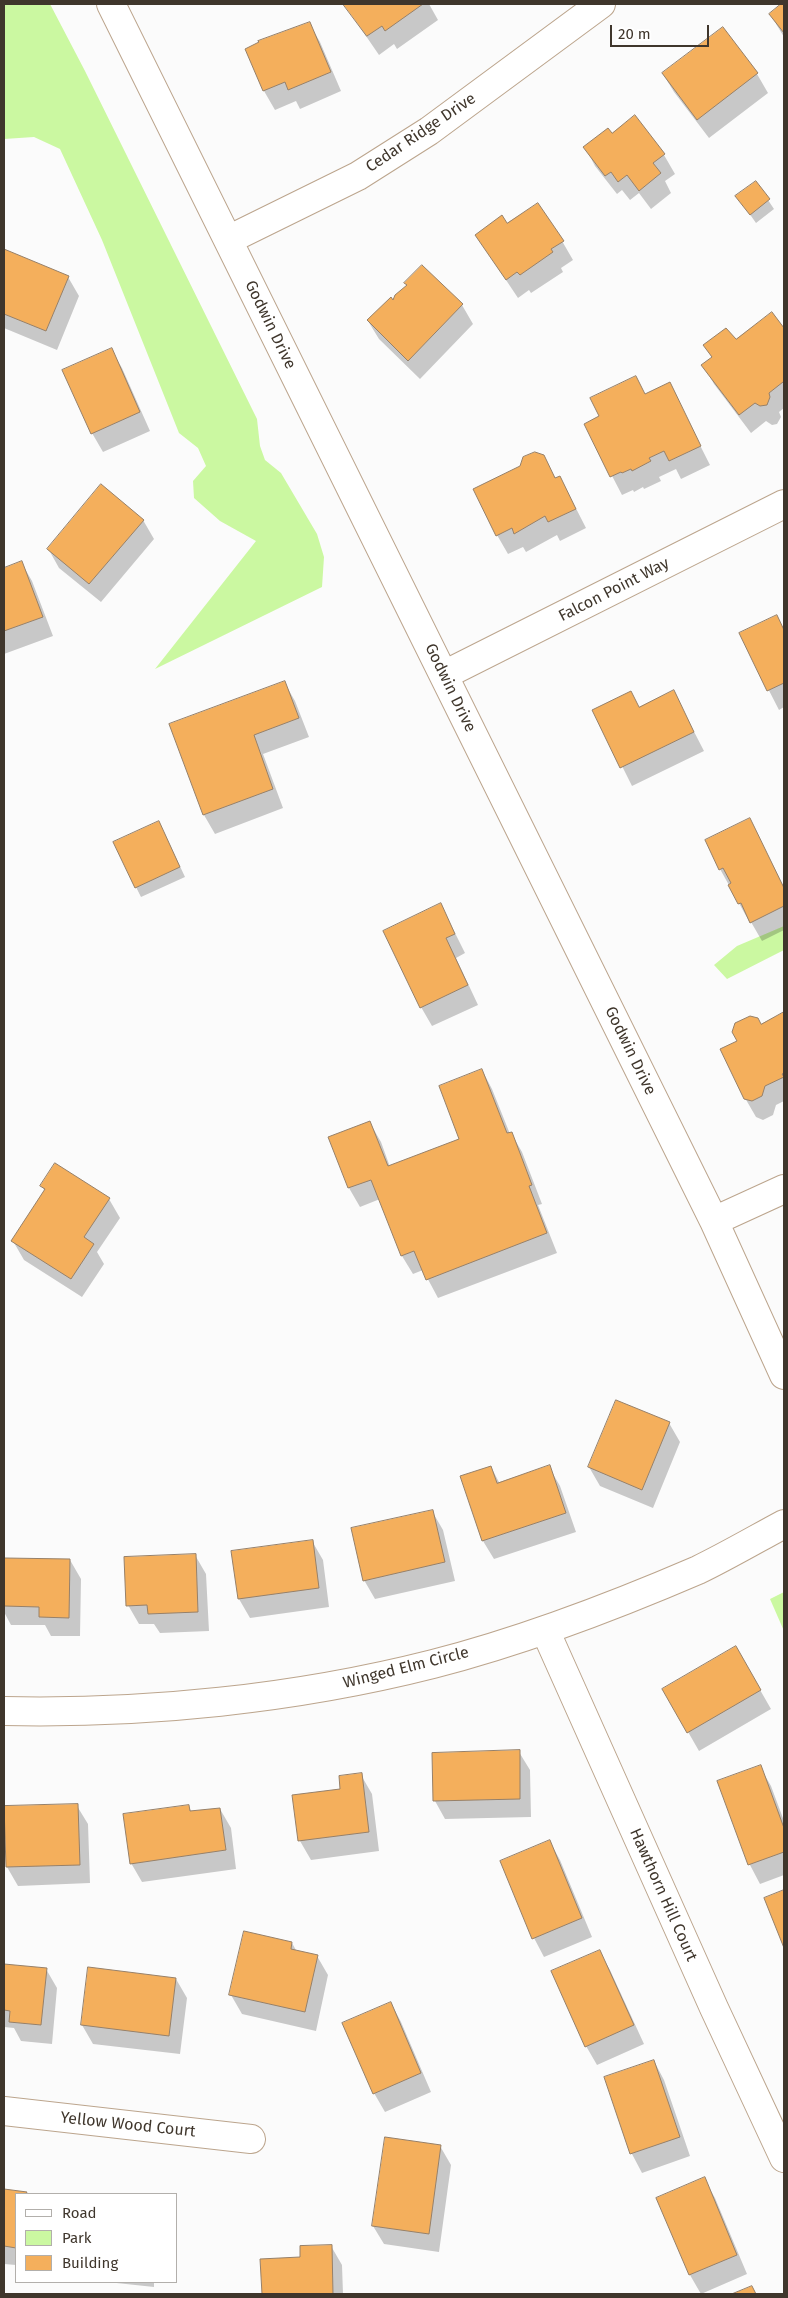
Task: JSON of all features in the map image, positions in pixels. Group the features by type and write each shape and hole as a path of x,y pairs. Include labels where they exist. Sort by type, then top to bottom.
{"street":[{"name":"Godwin Drive","path":"111,4 714,1221 784,1375"},
{"name":"Cedar Ridge Drive","path":"228,240 358,176 374,166 429,131 600,4"},
{"name":"Falcon Point Way","path":"444,675 784,504"},
{"path":"714,1221 784,1189"},
{"name":"Winged Elm Circle","path":"4,1711 57,1712 220,1702 327,1687 433,1664 545,1630 612,1606 700,1569 784,1524"},
{"name":"Hawthorn Hill Court","path":"545,1630 714,2008 784,2158"},
{"name":"Yellow Wood Court","path":"4,2111 251,2139"}],"green space":[{"path":"4,4 50,4 257,419 260,446 265,460 281,473 317,534 324,557 322,587 155,669 256,541 220,521 194,498 193,481 206,466 198,448 179,433 102,240 60,149 34,137 4,139"},
{"path":"784,926 784,950 727,979 714,965 737,946"},
{"path":"784,1592 784,1631 770,1599"}],"building":[{"path":"343,4 423,4 385,31 382,26 367,36"},
{"path":"781,4 784,4 784,33 769,14"},
{"path":"310,22 331,72 288,90 285,82 263,91 245,49 258,41"},
{"path":"723,27 758,73 697,120 662,73"},
{"path":"635,115 665,154 653,163 661,173 639,191 627,175 618,182 611,172 605,176 583,147 608,128 612,133"},
{"path":"756,181 770,199 750,215 735,196"},
{"path":"538,203 564,241 551,249 553,252 520,275 517,272 506,280 475,235 502,215 507,223"},
{"path":"4,249 69,276 46,331 4,314"},
{"path":"422,265 463,304 408,361 367,320 391,297 393,300 395,295 407,285 404,283"},
{"path":"772,312 784,328 784,384 783,382 769,393 770,397 767,405 760,406 755,403 739,415 701,365 712,357 703,345 726,328 736,339"},
{"path":"112,348 140,412 91,434 62,370"},
{"path":"636,376 645,394 670,382 701,446 669,461 664,451 649,458 651,461 632,471 631,469 610,477 584,424 599,416 590,398"},
{"path":"535,452 544,455 555,478 560,476 576,509 548,522 545,516 514,534 512,528 496,536 473,489 520,466 523,457"},
{"path":"101,484 144,520 89,584 47,549"},
{"path":"22,561 43,617 4,631 4,568"},
{"path":"777,615 784,630 784,683 767,691 739,633"},
{"path":"285,681 299,718 254,735 273,789 203,815 169,724"},
{"path":"674,690 694,732 620,768 592,710 631,691 639,707"},
{"path":"750,818 784,888 784,906 750,923 741,903 738,904 728,885 731,883 723,868 719,870 705,840"},
{"path":"159,821 180,867 135,888 113,842"},
{"path":"441,903 455,934 446,938 468,985 420,1008 383,931"},
{"path":"784,1012 784,1073 782,1074 784,1077 765,1086 762,1096 752,1101 744,1099 720,1049 737,1041 732,1032 735,1023 750,1016 758,1018 761,1024"},
{"path":"482,1069 507,1133 512,1132 532,1185 529,1186 547,1233 426,1280 414,1251 401,1256 371,1180 348,1188 328,1137 370,1121 388,1166 459,1139 439,1086"},
{"path":"55,1163 110,1198 84,1237 94,1244 71,1279 11,1241 45,1189 40,1186"},
{"path":"616,1400 670,1422 642,1490 588,1467"},
{"path":"550,1465 566,1513 482,1541 460,1476 491,1466 497,1483"},
{"path":"433,1510 445,1562 363,1581 351,1528"},
{"path":"313,1540 319,1588 238,1599 231,1551"},
{"path":"196,1554 198,1612 148,1614 147,1605 126,1606 124,1557"},
{"path":"4,1558 70,1559 69,1618 39,1617 39,1607 4,1606"},
{"path":"736,1646 761,1690 687,1733 662,1689"},
{"path":"520,1750 520,1799 433,1801 432,1753"},
{"path":"761,1765 784,1828 784,1852 748,1865 717,1781"},
{"path":"362,1773 369,1832 298,1841 292,1795 340,1789 339,1776"},
{"path":"78,1804 80,1865 6,1867 4,1806"},
{"path":"189,1805 190,1811 220,1808 226,1850 130,1864 123,1814"},
{"path":"550,1840 582,1918 532,1939 500,1861"},
{"path":"784,1890 784,1948 764,1898"},
{"path":"244,1931 292,1942 291,1949 318,1955 305,2012 229,1995"},
{"path":"600,1950 634,2025 585,2047 551,1971"},
{"path":"4,1964 47,1968 41,2025 9,2022 10,2011 4,2010"},
{"path":"88,1967 176,1978 169,2036 81,2025"},
{"path":"391,2002 421,2073 373,2094 342,2023"},
{"path":"654,2060 680,2137 630,2154 604,2077"},
{"path":"385,2137 441,2145 429,2234 372,2226"},
{"path":"705,2177 737,2255 689,2275 656,2198"},
{"path":"4,2189 27,2192 15,2193 15,2248 4,2246"},
{"path":"332,2245 333,2294 262,2294 260,2259 300,2257 300,2246"},
{"path":"752,2286 756,2294 732,2294"}]}
